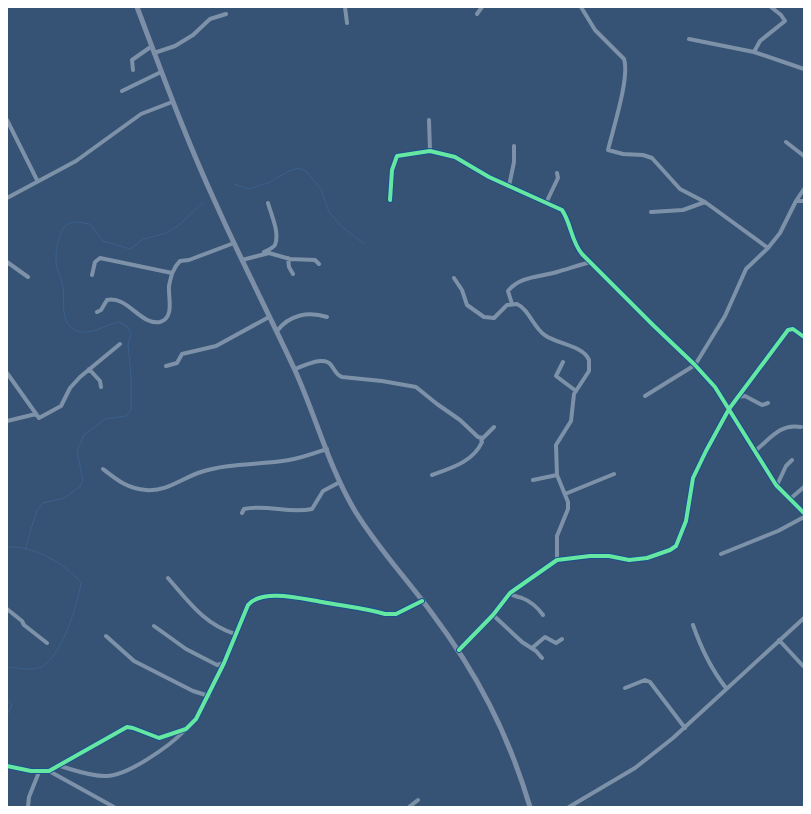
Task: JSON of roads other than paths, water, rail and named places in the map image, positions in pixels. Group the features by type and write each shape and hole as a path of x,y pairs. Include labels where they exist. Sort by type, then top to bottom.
{"main road":[{"path":"137,7 172,102 234,243 295,369 340,482 369,533 459,650 489,700 509,743 530,807"}],"street":[{"path":"345,7 347,23"},
{"path":"477,14 482,7"},
{"path":"582,7 595,30 624,59 626,65 608,150 623,154 643,155 652,158 680,189 705,202 768,248"},
{"path":"754,52 760,41 785,21 781,15 771,7"},
{"path":"154,53 175,46 193,35 210,19 226,14"},
{"path":"689,39 754,52 804,69"},
{"path":"133,70 132,60 152,46"},
{"path":"122,91 161,72"},
{"path":"7,198 37,180 76,161 141,114 150,109 172,102"},
{"path":"7,120 37,180"},
{"path":"429,120 430,151"},
{"path":"786,142 804,156"},
{"path":"509,186 513,171 514,146"},
{"path":"390,200 392,170 397,156 430,151 454,157 489,177 562,210 578,249 653,325 695,364 715,387 743,434 777,486 804,513"},
{"path":"546,203 558,178 557,173"},
{"path":"645,396 695,364 725,316 746,269 768,248 783,229 796,201 804,189"},
{"path":"796,201 804,201"},
{"path":"650,212 683,210 705,202"},
{"path":"242,260 262,253 271,248 275,242 276,230 268,203"},
{"path":"97,312 101,310 107,300 111,299 118,300 151,321 159,322 164,320 170,310 169,288 172,273 180,261 189,260 234,243"},
{"path":"262,253 269,253 288,258 315,260 319,264"},
{"path":"92,275 95,262 100,258 172,273"},
{"path":"288,258 289,268 293,274"},
{"path":"7,262 28,277"},
{"path":"512,304 508,291 517,284 534,276 555,273 590,262"},
{"path":"454,278 462,290 467,305 484,317 494,318 504,308 512,304 517,304 524,309 533,324 547,337 588,356 588,371 576,391 570,421 556,445 557,475 565,494 568,509 557,536 557,560"},
{"path":"277,331 284,323 301,316 312,314 327,317"},
{"path":"166,366 177,363 182,354 216,346 269,317"},
{"path":"459,650 493,614 510,593 557,560 590,556 610,556 629,560 647,558 670,550 676,546 686,521 695,474 729,409 788,330 793,330 804,337"},
{"path":"7,373 38,418 61,406 73,384 120,344"},
{"path":"295,369 314,362 326,361 342,377 382,381 416,387 444,410 454,415 481,438 482,442 480,447 466,462 432,475"},
{"path":"564,362 556,376 576,391"},
{"path":"89,369 100,381 101,387"},
{"path":"737,397 745,396 762,405 768,403"},
{"path":"7,420 36,414"},
{"path":"481,438 494,427"},
{"path":"755,451 785,427 800,427"},
{"path":"103,469 121,483 148,491 166,488 201,472 226,466 290,460 327,449"},
{"path":"777,486 786,466 792,460"},
{"path":"565,494 614,474"},
{"path":"533,480 557,475"},
{"path":"242,513 244,508 250,507 284,510 312,509 323,491 340,482"},
{"path":"790,499 804,487"},
{"path":"722,554 778,531 804,517"},
{"path":"168,578 200,615 211,624 235,634"},
{"path":"510,593 514,597 522,598 535,606 543,615"},
{"path":"60,766 89,774 113,776 136,766 170,744 196,719 209,696 250,602 267,597 294,596 385,614 396,614 422,601"},
{"path":"7,609 47,643"},
{"path":"493,614 522,642 532,648 542,658"},
{"path":"569,807 635,768 685,728 726,688 804,618"},
{"path":"693,625 700,646 717,677 726,688"},
{"path":"154,626 197,655 215,665 224,663"},
{"path":"106,636 134,661 193,691 209,696"},
{"path":"532,648 545,637 556,643 562,639"},
{"path":"779,640 804,667"},
{"path":"625,688 645,680 650,682 685,728"},
{"path":"7,766 39,772 49,771 127,727 159,738 186,729"},
{"path":"49,771 114,807"},
{"path":"28,807 29,797 39,772"},
{"path":"409,807 418,800"}],"waterway":[{"path":"234,184 248,189 268,183 289,171 299,168 306,171 321,189 329,212 341,226 364,244"},
{"path":"25,549 37,510 43,503 64,498 80,487 83,480 77,451 84,435 105,419 126,416 131,410 131,375 128,345 131,334 127,326 118,322 98,330 81,332 71,328 65,318 63,287 56,261 57,245 61,231 69,223 78,222 90,224 103,241 130,249 144,239 166,233 178,226 203,202"},
{"path":"7,547 27,549 48,557 67,569 81,583 76,604 62,642 48,662 37,668 7,668"},
{"path":"7,700 12,705 7,715"}]}
